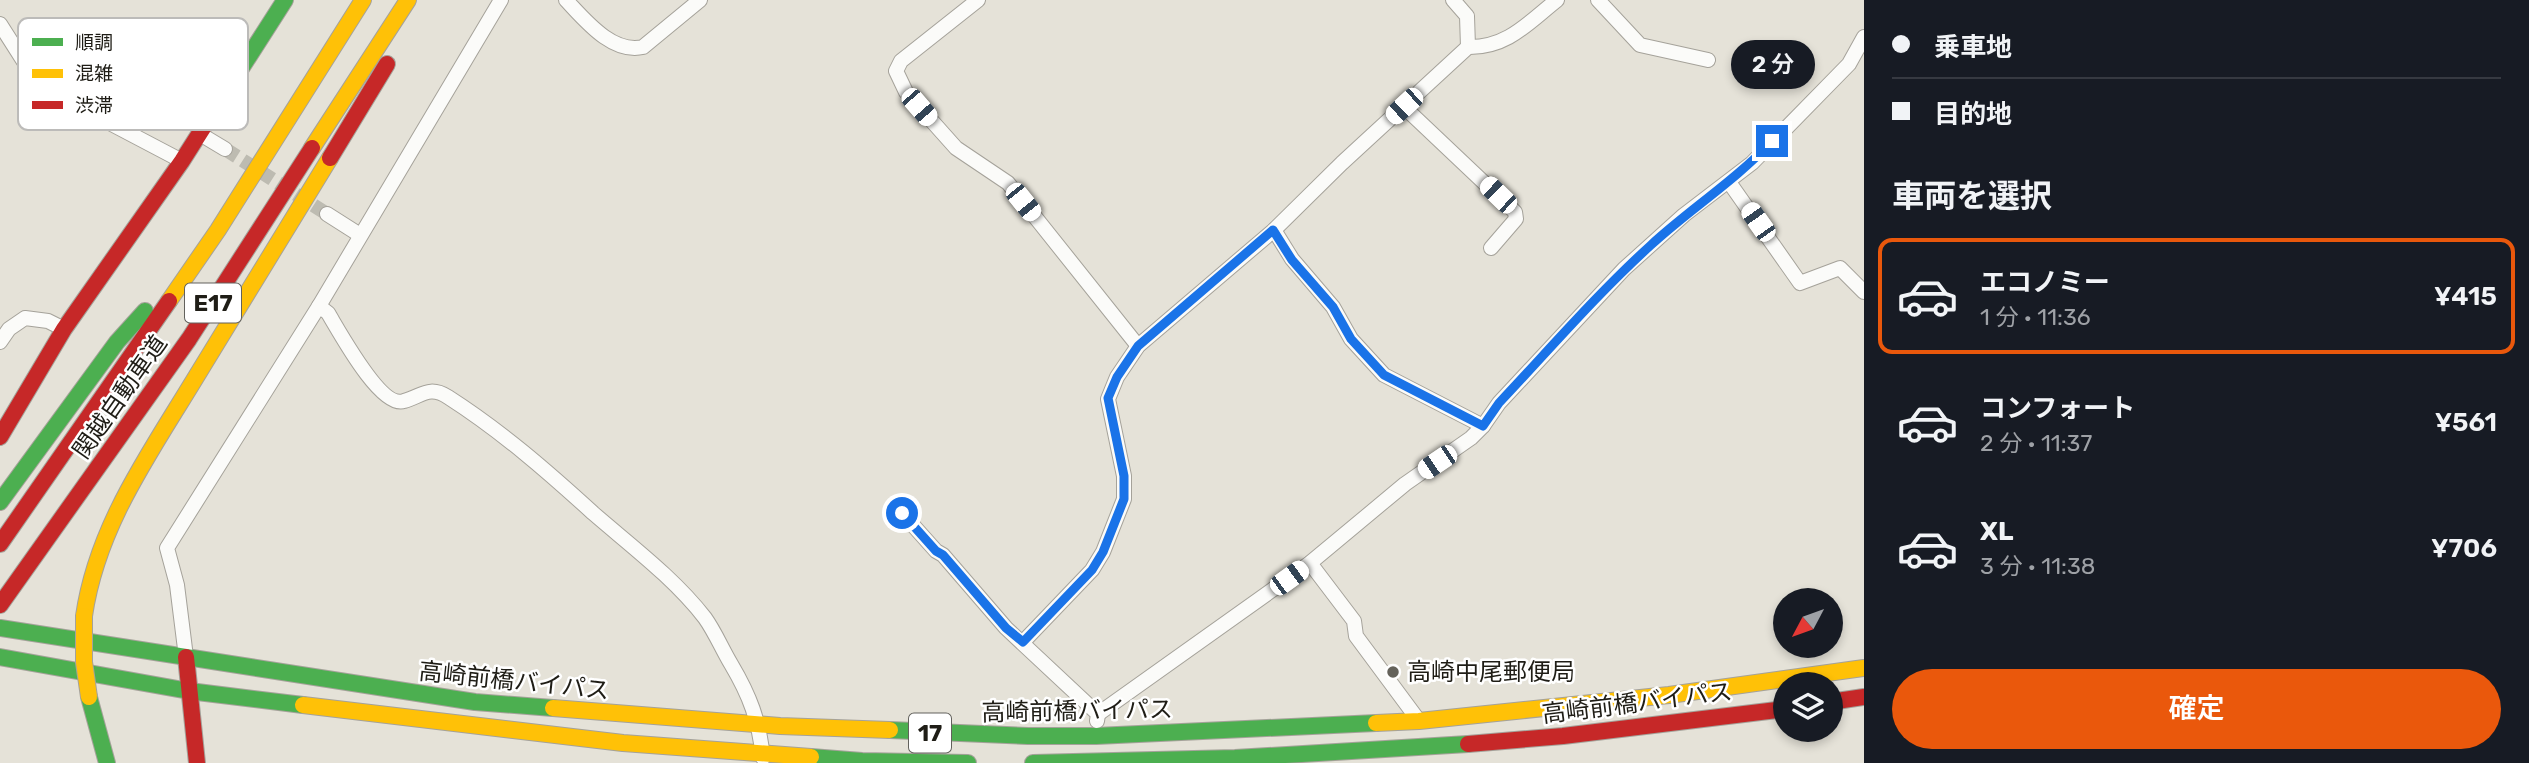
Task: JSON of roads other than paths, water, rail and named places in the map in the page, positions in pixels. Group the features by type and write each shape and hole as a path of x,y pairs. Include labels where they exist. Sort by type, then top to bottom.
{"main road":[{"name":"関越自動車道","path":"0,544 218,230 363,0"},
{"name":"関越自動車道","path":"3,601 189,339 408,0"},
{"path":"107,763 89,697 84,662 84,616 93,567 107,529 126,492 385,68 419,0"},
{"path":"248,56 281,2"},
{"path":"0,437 64,329 202,130"},
{"path":"0,502 117,342 218,230"},
{"name":"高崎前橋バイパス","path":"0,628 475,702 758,723 977,735 1096,736 1419,721 1669,695 1864,668"},
{"name":"高崎前橋バイパス","path":"0,657 189,691 763,759 968,763"},
{"path":"186,657 197,763"},
{"path":"1843,700 1864,697"},
{"name":"高崎前橋バイパス","path":"1033,763 1234,758 1438,746 1563,736 1773,710"}],"street":[{"path":"186,657 177,585 167,548 319,306 501,0"},
{"path":"566,0 602,35 614,43 635,48 643,47 701,0"},
{"path":"978,0 901,61 896,71 897,77 906,92 951,143 1008,183 1138,346"},
{"path":"1453,0 1467,16 1468,47"},
{"path":"1023,642 1092,570 1103,552 1116,520 1124,499 1124,476 1108,398 1117,377 1138,346 1273,230 1468,47 1488,47 1510,36 1557,0"},
{"path":"1598,0 1640,45 1708,60"},
{"path":"0,24 18,52"},
{"path":"1096,736 1098,714 1310,563 1405,484 1454,451 1483,426 1499,403 1624,269 1684,215 1752,163 1849,64 1864,37"},
{"path":"1404,106 1515,212 1516,219 1491,248"},
{"path":"123,130 182,161"},
{"path":"200,134 225,149"},
{"path":"1729,182 1801,282 1840,268 1864,292"},
{"path":"327,214 360,235"},
{"path":"1273,230 1292,260 1333,307 1351,339 1384,375 1483,426"},
{"path":"319,306 328,313 374,384 386,396 403,402 423,392 438,393 472,413 540,464 673,584 712,628 754,707 763,759"},
{"path":"0,342 9,329 24,318 48,321 64,329"},
{"path":"902,513 936,551 943,555 1006,628 1098,714"},
{"path":"1310,563 1353,621 1356,636 1419,721"}],"tunnel":[{"path":"225,149 327,214"}],"place":[{"name":"高崎中尾郵便局","path":"1393,672"}]}
